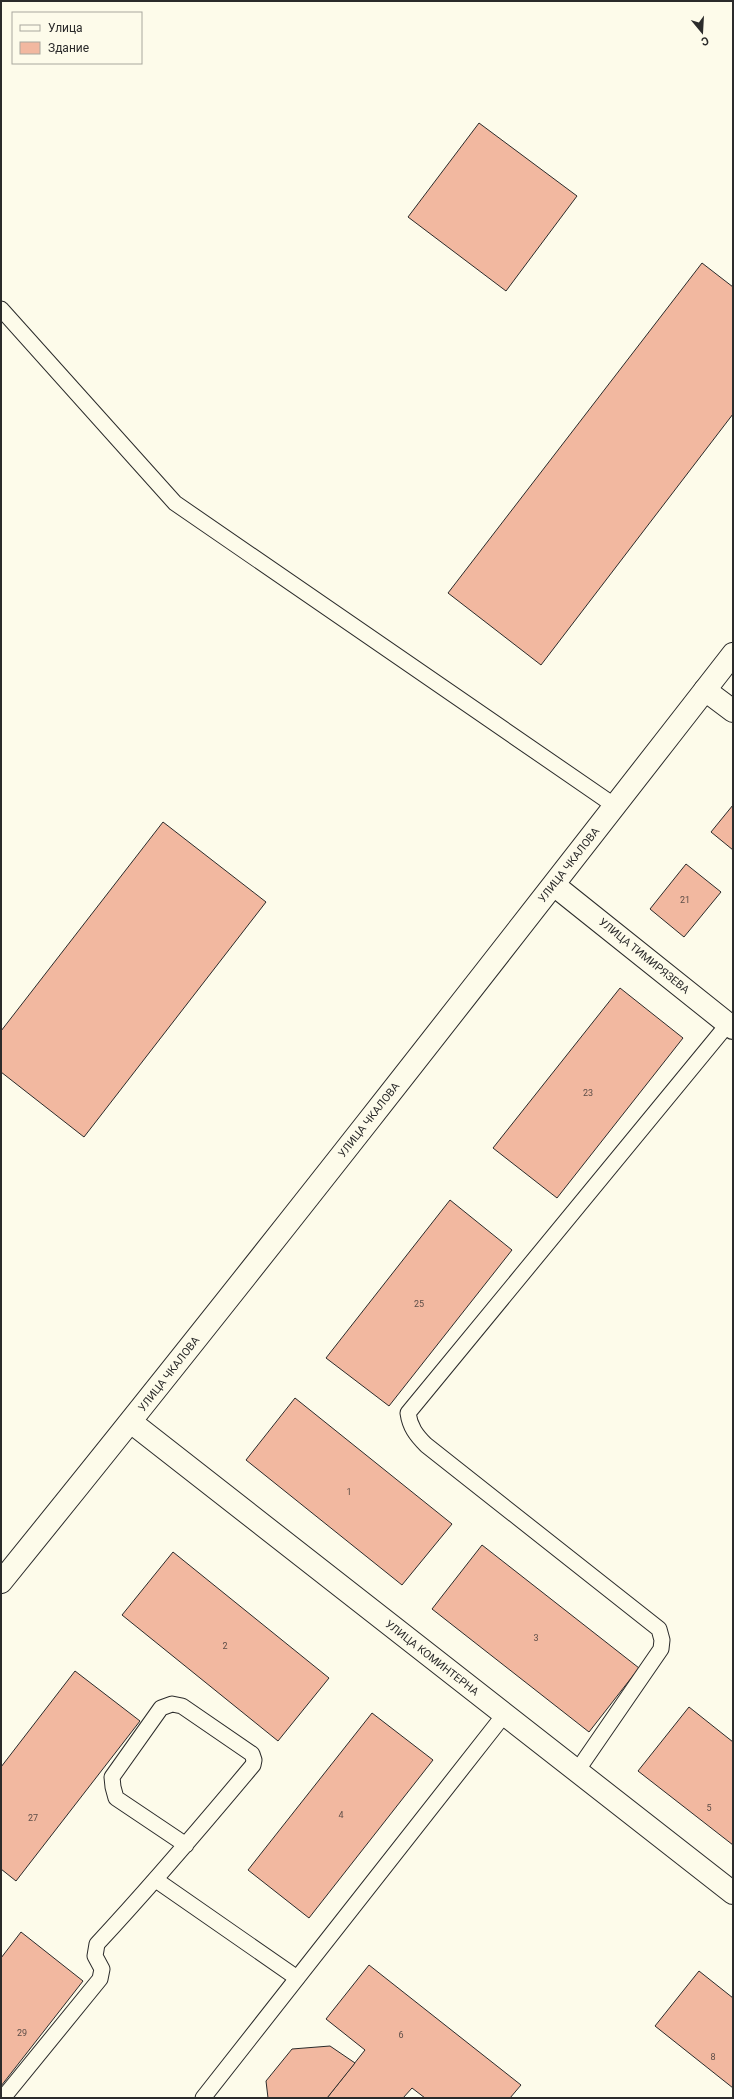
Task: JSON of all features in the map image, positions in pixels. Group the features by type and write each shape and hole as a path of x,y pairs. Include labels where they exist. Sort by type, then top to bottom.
{"main road":[{"name":"УЛИЦА ЧКАЛОВА","path":"1,1582 131,1422 554,885 733,654"},
{"path":"705,690 733,711"},
{"name":"УЛИЦА ТИМИРЯЗЕВА","path":"554,885 731,1026"},
{"name":"УЛИЦА КОМИНТЕРНА","path":"131,1422 733,1893"}],"lane":[{"path":"1,309 175,503 615,806"},
{"path":"577,1771 661,1649 662,1640 659,1630 426,1445 416,1435 409,1422 408,1413 731,1026"},
{"path":"3,2098 100,1979 102,1969 94,1956 97,1944 156,1880 186,1845 253,1765 254,1760 252,1754 182,1706 172,1704 162,1708 152,1720 112,1777 112,1787 116,1798 186,1845"},
{"path":"203,2098 504,1715"},
{"path":"156,1880 297,1978"}],"building":[{"path":"479,123 577,196 506,291 408,217"},
{"path":"702,263 733,287 733,414 541,665 448,593"},
{"path":"733,805 733,850 711,832"},
{"path":"163,822 266,902 84,1137 1,1072 1,1031"},
{"path":"686,864 721,892 684,937 650,909"},
{"path":"620,988 683,1038 557,1198 493,1148"},
{"path":"450,1200 512,1250 389,1406 326,1358"},
{"path":"295,1398 452,1524 402,1585 246,1460"},
{"path":"482,1545 639,1668 589,1732 432,1609"},
{"path":"173,1552 329,1678 278,1741 122,1615"},
{"path":"75,1671 140,1721 16,1881 1,1869 1,1767"},
{"path":"689,1707 733,1742 733,1845 638,1771"},
{"path":"372,1713 433,1760 309,1918 248,1870"},
{"path":"21,1932 83,1981 1,2086 1,1958"},
{"path":"369,1965 521,2085 510,2098 425,2098 412,2088 403,2098 327,2098 365,2050 326,2019"},
{"path":"699,1971 733,1998 733,2088 655,2026"},
{"path":"330,2046 355,2063 327,2098 268,2098 266,2081 292,2049"}]}
